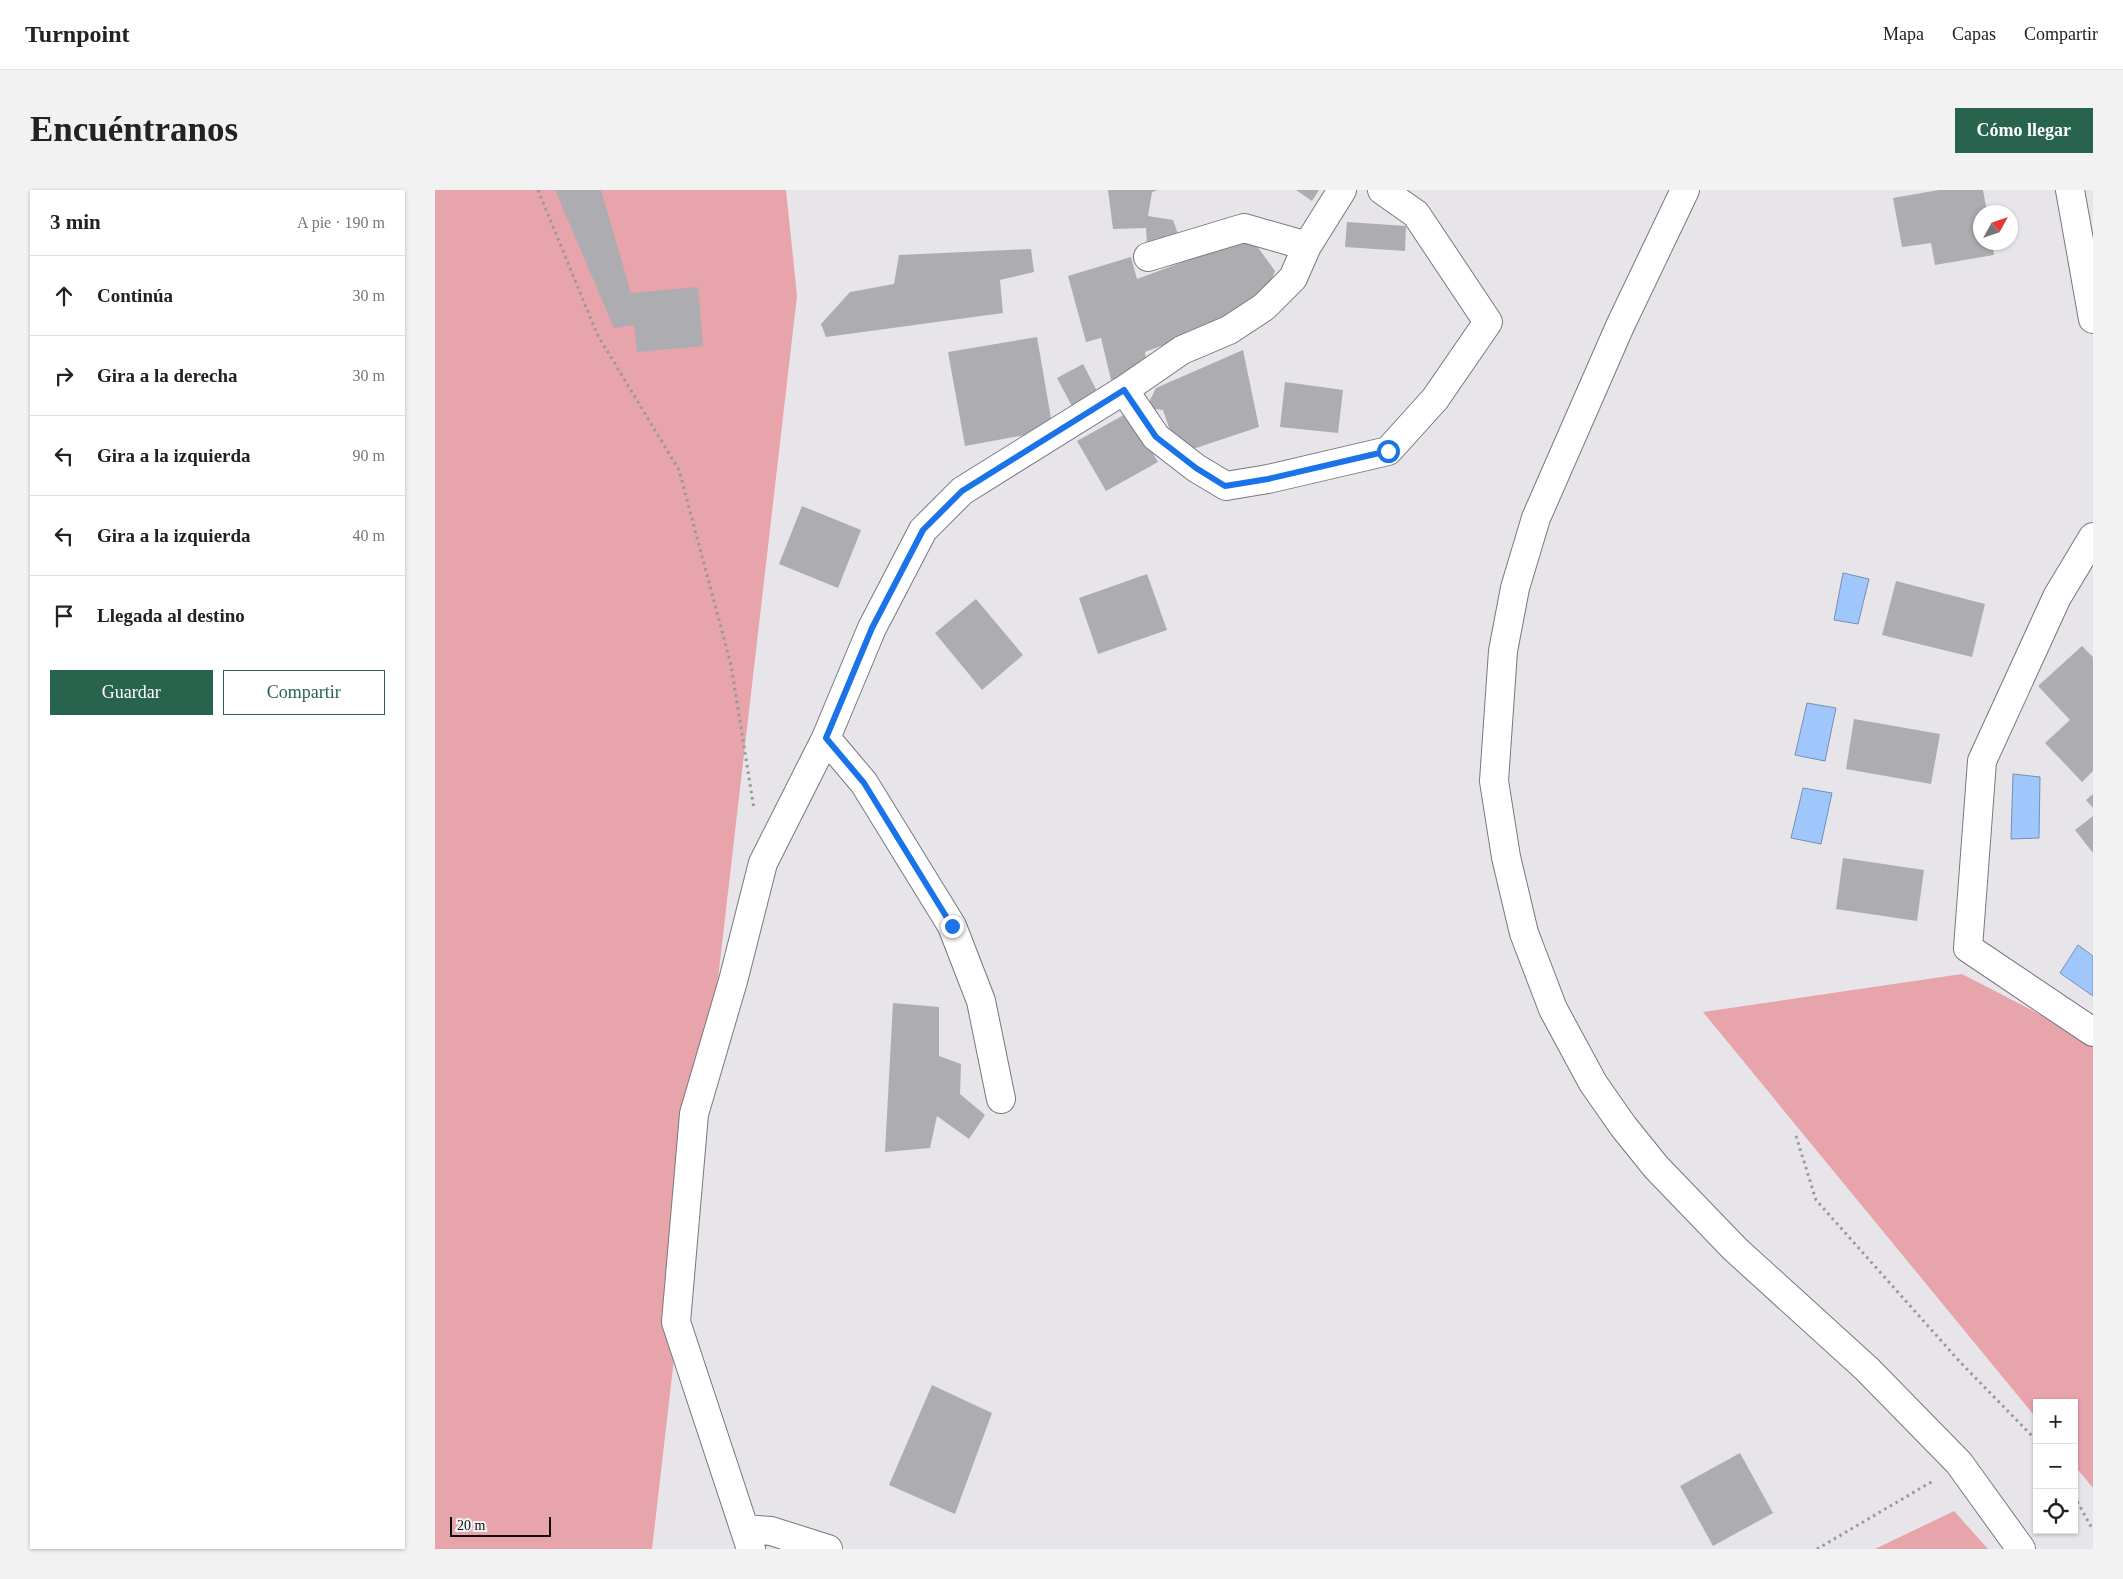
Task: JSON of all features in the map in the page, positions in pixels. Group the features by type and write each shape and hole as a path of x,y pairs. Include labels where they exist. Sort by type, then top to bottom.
{"street":[{"path":"829,1549 771,1530 748,1539 676,1322 694,1114 733,981 763,863 826,738 872,628 923,530 962,491 1124,390 1182,350 1229,330 1265,308 1293,278 1307,246 1342,190"},
{"path":"1124,390 1156,437 1196,468 1225,486 1268,479 1388,451 1435,399 1487,322 1416,214 1382,190"},
{"path":"1685,190 1621,326 1537,518 1515,588 1503,651 1495,781 1505,858 1523,933 1553,1009 1593,1083 1623,1126 1656,1168 1735,1249 1867,1369 1959,1463 2021,1549"},
{"path":"2070,190 2093,319"},
{"path":"1148,257 1244,228 1307,246"},
{"path":"2093,537 2057,597 1983,761 1968,948 2093,1032"},
{"path":"826,738 864,783 952,926 981,1000 1001,1099"}],"path":[{"path":"538,190 597,334 679,470 731,666 755,816"},
{"path":"1796,1136 1816,1200 1960,1362 2033,1437"},
{"path":"1817,1549 1929,1484 1959,1463"},
{"path":"2078,1503 2093,1530"}],"shaded area":[{"path":"435,190 786,190 797,296 652,1549 435,1549"},
{"path":"1962,974 2093,1042 2093,1488 2078,1470 2078,1399 2033,1399 2033,1414 1703,1012"},
{"path":"1954,1511 1988,1549 1875,1549"}],"water":[{"path":"1843,573 1869,579 1858,624 1834,620"},
{"path":"1807,703 1836,708 1825,761 1795,755"},
{"path":"2013,774 2040,777 2039,838 2011,839"},
{"path":"1803,788 1832,793 1821,844 1791,838"},
{"path":"2078,945 2093,956 2093,996 2060,973"}],"building":[{"path":"555,190 601,190 631,293 698,287 703,346 637,352 634,325 614,328"},
{"path":"1108,190 1158,190 1152,192 1148,216 1173,220 1178,234 1147,244 1146,228 1113,229"},
{"path":"1296,190 1319,190 1312,201"},
{"path":"1939,190 1983,190 1986,205 1973,205 1973,250 1993,250 1994,255 1935,265 1931,243 1902,247 1893,198"},
{"path":"1347,222 1406,226 1405,251 1345,247"},
{"path":"1254,242 1275,271 1267,290 1226,321 1145,352 1147,366 1111,380 1101,338 1086,342 1068,276 1131,257 1137,279 1234,243"},
{"path":"1031,249 1034,272 1000,280 1003,313 826,337 821,324 850,292 894,284 899,255"},
{"path":"1037,337 1053,430 965,446 948,352"},
{"path":"1243,350 1259,427 1178,454 1163,410 1146,408 1156,388"},
{"path":"1083,364 1099,395 1073,408 1057,378"},
{"path":"1285,382 1343,390 1338,433 1280,427"},
{"path":"1129,412 1158,462 1106,491 1077,441"},
{"path":"802,506 861,530 838,588 779,564"},
{"path":"1147,574 1167,630 1098,654 1079,598"},
{"path":"1896,581 1985,604 1972,657 1882,635"},
{"path":"976,599 1023,655 982,690 935,633"},
{"path":"2082,646 2093,657 2093,771 2082,782 2045,743 2070,720 2038,686"},
{"path":"1854,719 1940,734 1931,784 1846,769"},
{"path":"2093,794 2093,808 2086,800"},
{"path":"2093,816 2093,853 2075,830"},
{"path":"1843,858 1924,870 1917,921 1836,909"},
{"path":"893,1003 939,1007 939,1056 961,1064 960,1094 985,1115 969,1139 937,1116 930,1148 885,1152"},
{"path":"932,1385 992,1413 955,1514 889,1485"},
{"path":"1740,1453 1773,1513 1713,1546 1680,1486"}],"route":[{"path":"952,926 864,783 826,738 872,628 923,530 962,491 1124,390 1156,437 1196,468 1225,486 1268,479 1388,451"}]}
